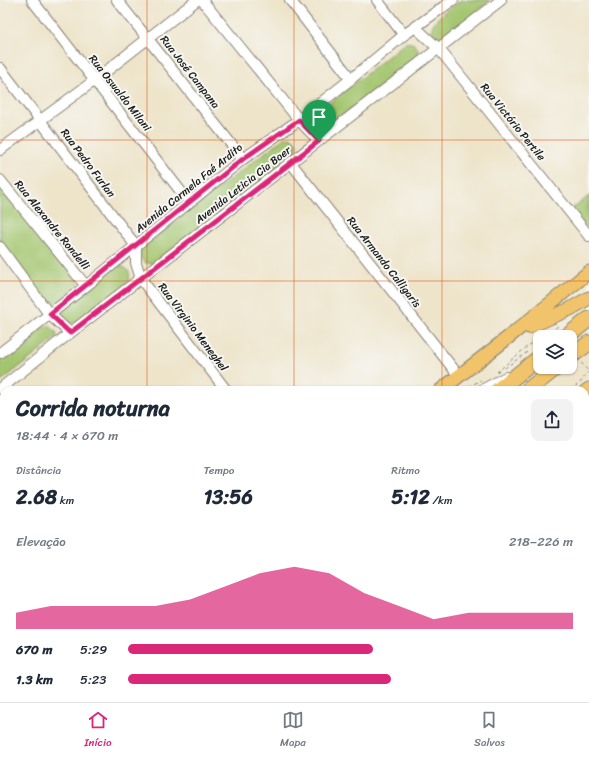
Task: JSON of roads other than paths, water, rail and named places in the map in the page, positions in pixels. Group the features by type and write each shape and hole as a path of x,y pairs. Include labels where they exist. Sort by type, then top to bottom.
{"highway":[{"path":"562,330 589,319"},
{"path":"577,352 589,343"},
{"path":"502,386 533,355"},
{"path":"533,386 548,374"}],"main road":[{"path":"445,386 589,272"},
{"path":"505,340 539,322 570,309 589,298"}],"street":[{"name":"Rua Oswaldo Milani","path":"32,0 189,202"},
{"name":"Rua José Campana","path":"117,0 243,159"},
{"path":"0,150 95,80 197,0"},
{"path":"202,0 299,120 319,141"},
{"path":"290,0 351,79"},
{"path":"377,0 404,35"},
{"name":"Avenida Carmela Faé Ardito","path":"0,353 86,286 243,159 299,120 415,26 452,0"},
{"name":"Avenida Leticia Cia Boer","path":"4,386 70,333 501,0"},
{"name":"Rua Victório Pertile","path":"415,26 439,49 589,236"},
{"name":"Rua Pedro Furlan","path":"0,68 136,246"},
{"name":"Rua Armando Calligaris","path":"290,163 459,376"},
{"name":"Rua Alexandre Rondelli","path":"0,180 86,286"},
{"path":"136,246 136,263 141,279"},
{"path":"0,247 4,261 50,314 70,333"},
{"name":"Rua Virginio Meneghel","path":"141,279 223,386"},
{"path":"490,386 514,373 533,355"}]}
